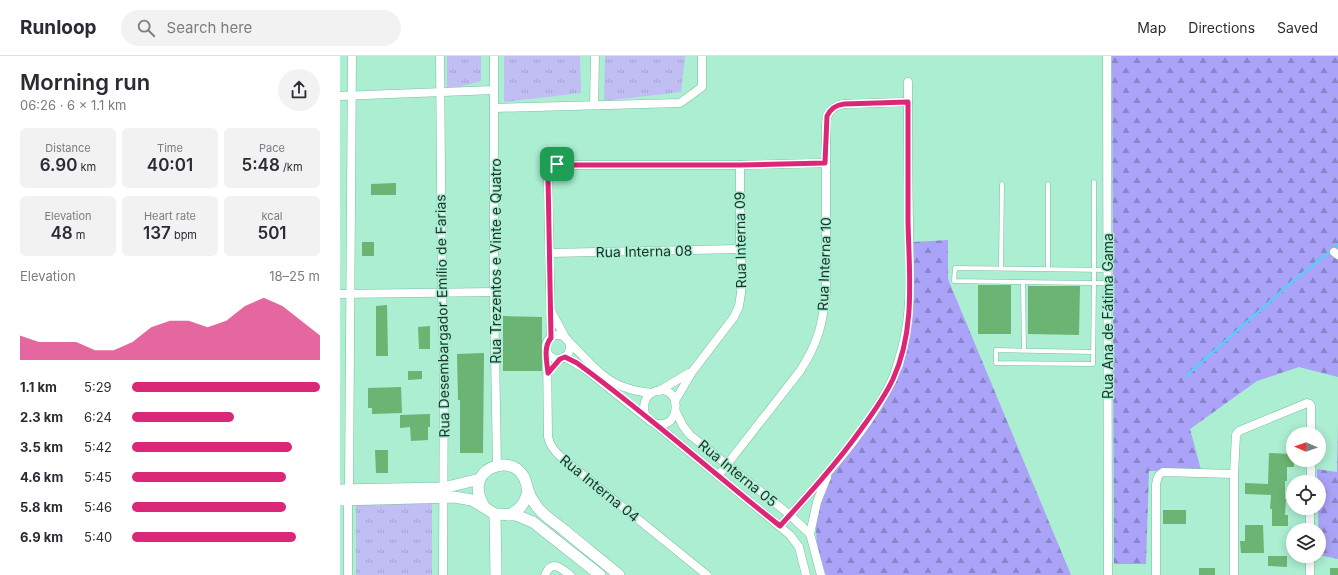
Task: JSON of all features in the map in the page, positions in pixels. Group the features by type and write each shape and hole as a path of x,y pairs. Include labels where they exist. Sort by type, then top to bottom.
{"main road":[{"path":"344,495 443,492 480,480 490,469 497,466 506,465 515,468 522,474 527,482 528,491 526,500 522,507 515,512 501,514"},
{"path":"480,480 478,490 484,506"},
{"path":"528,491 539,510 619,575"},
{"path":"443,492 472,500 501,514 516,515 533,522 600,575"},
{"path":"496,575 501,514"}],"street":[{"path":"348,575 344,495 351,294 352,56"},
{"name":"Rua Desembargador Emílio de Farias","path":"440,56 444,358 443,575"},
{"name":"Rua Trezentos e Vinte e Quatro","path":"494,56 494,292 497,466"},
{"path":"594,105 595,56"},
{"path":"494,108 680,103 702,87 702,56"},
{"name":"Rua Ana de Fátima Gama","path":"1107,56 1108,575"},
{"path":"780,526 832,468 874,412 893,379 904,345 909,318 910,289 908,221 908,82"},
{"path":"340,96 494,90"},
{"name":"Rua Interna 10","path":"718,476 800,371 817,341 824,312 826,294 825,163 827,116 829,112 836,105 908,102"},
{"path":"551,338 548,176 550,168 553,165 740,165 825,163"},
{"name":"Rua Interna 09","path":"675,401 692,372 737,311 741,293 742,275 740,249 740,165"},
{"name":"Rua Interna 08","path":"549,253 740,249"},
{"path":"340,294 494,292"},
{"path":"548,373 569,352 570,347 550,308"},
{"path":"560,336 567,340 599,373 614,383 626,388 668,393 675,401 676,412 674,417 670,421 660,424 654,423 577,363 563,358 555,359 550,356 547,352 546,346 551,338 560,336"},
{"name":"Rua Interna 04","path":"547,352 548,437 554,450 707,575"},
{"name":"Rua Interna 09","path":"655,392 692,372"},
{"path":"646,417 643,406 644,401 655,392"},
{"path":"1234,575 1234,474 1235,439 1238,432 1302,404 1309,403 1311,406 1311,427"},
{"name":"Rua Interna 05","path":"676,412 683,426 690,434 790,515 810,534"},
{"name":"Rua Interna 05","path":"654,423 790,535 799,547 806,575"},
{"path":"821,575 810,534 816,502 832,468"},
{"path":"1156,575 1156,485 1159,474 1162,472 1234,474"},
{"path":"1310,563 1310,575"},
{"path":"545,575 548,569 556,566 560,567 570,575"}],"lane":[{"path":"1093,352 996,350 996,363 1093,364 1094,182"},
{"path":"1001,268 1002,184"},
{"path":"1048,184 1048,269"},
{"path":"1107,270 955,268 954,281 1107,283"},
{"path":"1023,282 1024,350"}],"green space":[{"path":"447,56 481,56 481,81 447,90"},
{"path":"504,56 580,56 581,93 504,102"},
{"path":"605,56 685,56 681,92 604,101"},
{"path":"1112,56 1338,56 1338,377 1299,367 1257,381 1190,429 1201,470 1149,471 1146,564 1114,564"},
{"path":"948,240 948,279 1071,575 826,575 817,548 816,528 820,501 828,480 860,436 903,366 910,333 914,297 913,242"},
{"path":"1338,424 1338,559 1326,556 1326,523 1318,523 1318,515 1326,515 1326,475 1317,475 1317,469 1337,472"},
{"path":"432,503 432,575 356,575 356,505"}],"building":[{"path":"396,183 396,195 371,195 371,184"},
{"path":"362,242 374,242 374,256 362,256"},
{"path":"978,285 1011,285 1011,334 978,334"},
{"path":"1028,286 1080,286 1079,335 1028,334"},
{"path":"387,305 388,356 376,356 376,306"},
{"path":"503,316 542,317 542,371 503,371"},
{"path":"430,326 430,349 419,349 418,327"},
{"path":"484,353 483,453 460,453 460,400 458,400 457,354"},
{"path":"408,371 422,371 422,379 408,380"},
{"path":"401,387 402,413 372,414 372,408 368,408 368,388"},
{"path":"430,414 428,440 411,441 410,427 400,428 400,415"},
{"path":"375,450 388,450 388,473 376,473"},
{"path":"1269,453 1286,454 1287,475 1285,481 1285,515 1288,515 1288,523 1286,523 1286,526 1272,526 1272,509 1270,509 1271,495 1245,494 1245,483 1268,484"},
{"path":"1163,510 1186,510 1186,524 1163,524"},
{"path":"1245,525 1263,525 1264,553 1241,553 1240,541 1245,541"},
{"path":"1268,556 1286,556 1287,567 1268,566"},
{"path":"1199,568 1215,568 1215,575 1199,575"},
{"path":"1330,568 1338,568 1338,575 1330,575"}],"waterway":[{"path":"1186,376 1293,281 1338,245"}],"route":[{"path":"908,102 908,221 910,289 909,318 904,345 893,379 874,412 832,468 780,526 654,423 577,363 565,357 560,359 548,373 546,346 551,338 548,171 553,165 557,164 740,165 825,163 827,116 836,105 908,102"}]}
